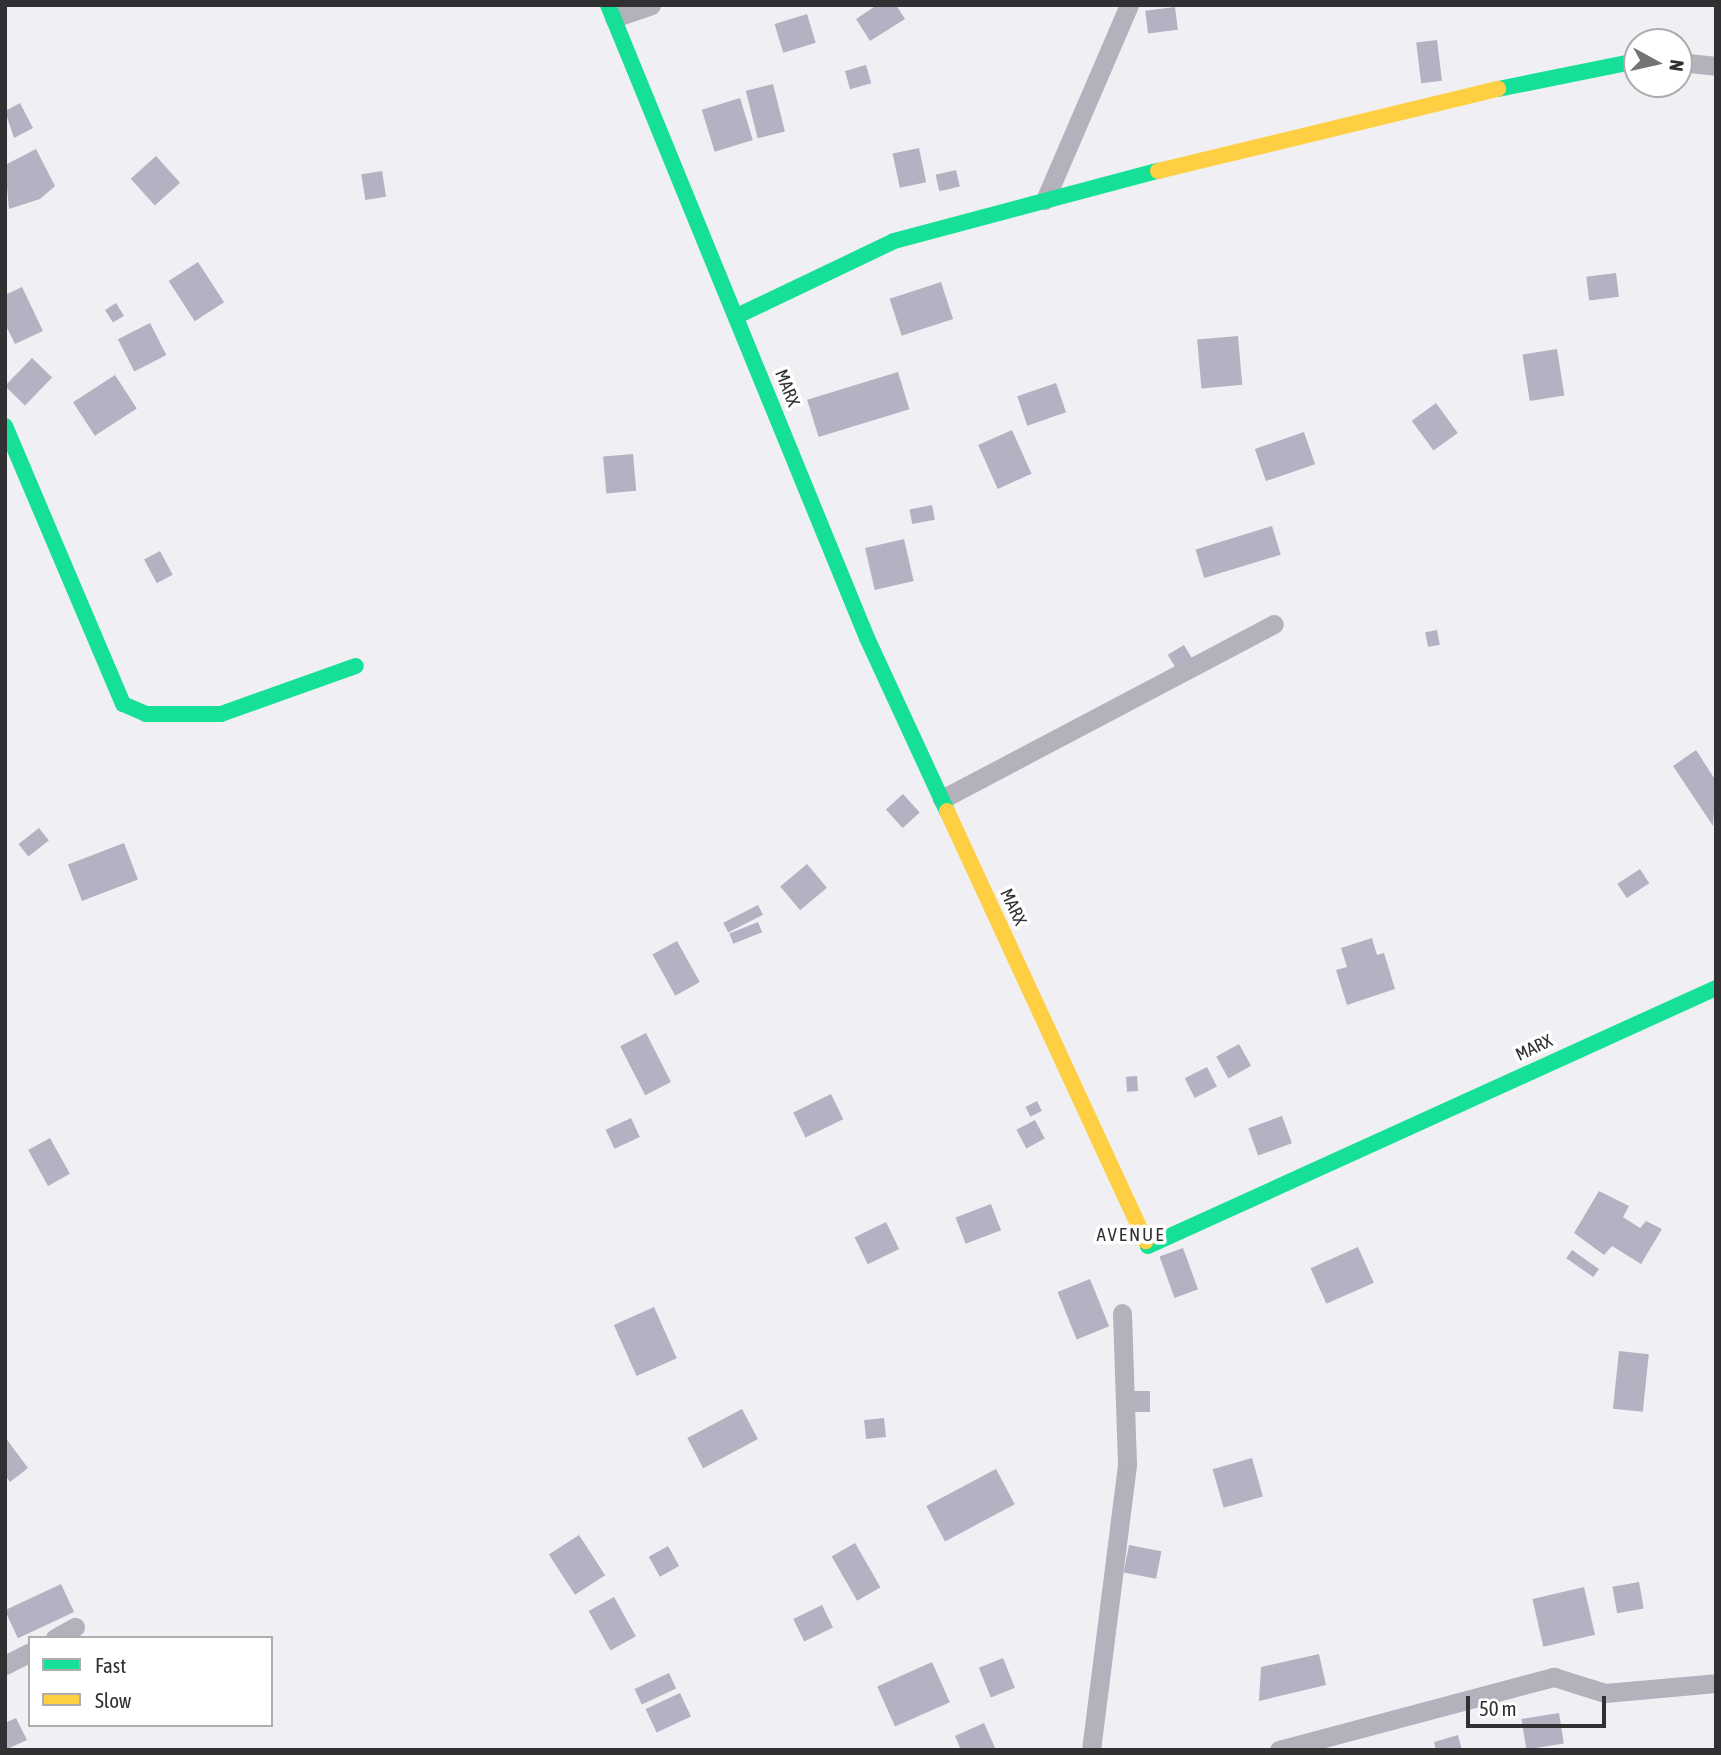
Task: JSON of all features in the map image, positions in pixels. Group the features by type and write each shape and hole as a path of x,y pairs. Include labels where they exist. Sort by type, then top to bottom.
{"street":[{"path":"611,12 651,5"},
{"path":"1045,200 1129,5"},
{"name":"MARX","path":"611,12 867,638 1148,1246 1716,988"},
{"path":"737,316 894,241 1045,200 1614,61 1623,61"},
{"path":"1693,63 1716,66"},
{"path":"5,426 122,704 146,715 221,714 356,666"},
{"path":"942,799 1274,624"},
{"path":"1091,1750 1127,1464 1122,1313"},
{"path":"59,1636 75,1627"},
{"path":"5,1665 28,1652"},
{"path":"1279,1750 1554,1677 1605,1693 1716,1683"}],"building":[{"path":"877,5 896,5 905,19 870,41 856,19"},
{"path":"1175,7 1178,30 1148,33 1145,11"},
{"path":"807,14 816,43 783,53 774,24"},
{"path":"1437,40 1442,81 1421,83 1416,43"},
{"path":"866,65 871,83 850,89 845,71"},
{"path":"773,84 785,132 758,138 746,91"},
{"path":"740,98 753,140 715,152 702,110"},
{"path":"20,103 33,128 14,138 5,111"},
{"path":"919,148 926,182 900,188 893,154"},
{"path":"36,149 55,186 40,199 9,209 5,165"},
{"path":"156,156 180,183 155,206 131,179"},
{"path":"956,170 960,187 939,191 936,175"},
{"path":"382,171 386,197 365,200 361,174"},
{"path":"198,262 224,302 195,321 169,281"},
{"path":"1616,273 1619,297 1589,300 1586,277"},
{"path":"941,282 953,319 902,336 890,299"},
{"path":"22,287 43,331 15,344 5,324 5,295"},
{"path":"116,303 124,316 113,323 105,310"},
{"path":"150,323 166,355 134,371 118,339"},
{"path":"1238,336 1242,385 1201,388 1197,340"},
{"path":"1557,349 1564,395 1530,401 1522,354"},
{"path":"32,358 52,377 25,406 5,386"},
{"path":"898,372 909,409 819,437 807,400"},
{"path":"115,375 137,409 95,436 73,402"},
{"path":"1056,383 1066,412 1027,426 1017,396"},
{"path":"1436,403 1458,433 1433,451 1412,421"},
{"path":"1012,430 1032,474 998,489 978,445"},
{"path":"1304,432 1315,464 1266,481 1255,449"},
{"path":"633,454 636,491 606,493 603,457"},
{"path":"932,505 935,520 912,524 909,509"},
{"path":"1272,526 1281,555 1204,578 1195,549"},
{"path":"904,539 914,581 875,590 865,548"},
{"path":"160,551 173,575 157,583 144,559"},
{"path":"1437,630 1440,645 1428,647 1425,632"},
{"path":"1184,645 1198,668 1182,678 1168,655"},
{"path":"1696,750 1716,781 1713,826 1673,766"},
{"path":"903,794 920,813 903,828 886,809"},
{"path":"39,828 49,841 28,857 19,844"},
{"path":"124,843 138,879 82,901 68,865"},
{"path":"807,864 827,888 800,910 780,886"},
{"path":"1640,869 1649,883 1627,898 1617,884"},
{"path":"758,905 763,915 728,933 723,923"},
{"path":"758,922 762,932 733,944 729,934"},
{"path":"1372,938 1377,955 1384,953 1395,989 1347,1005 1336,970 1347,967 1341,948"},
{"path":"677,941 700,982 675,996 653,955"},
{"path":"646,1033 671,1082 645,1095 620,1046"},
{"path":"1239,1044 1251,1066 1228,1078 1216,1057"},
{"path":"1207,1067 1217,1087 1195,1098 1185,1078"},
{"path":"1137,1076 1138,1091 1127,1092 1126,1077"},
{"path":"831,1094 843,1119 806,1138 793,1112"},
{"path":"1037,1101 1042,1111 1030,1117 1025,1107"},
{"path":"1282,1116 1292,1143 1258,1156 1248,1128"},
{"path":"631,1118 640,1137 614,1149 606,1130"},
{"path":"1035,1120 1045,1139 1026,1148 1016,1130"},
{"path":"50,1138 70,1174 48,1186 28,1150"},
{"path":"1599,1191 1629,1206 1623,1217 1640,1228 1646,1221 1662,1229 1641,1264 1612,1246 1604,1255 1574,1233"},
{"path":"991,1204 1001,1230 966,1244 956,1218"},
{"path":"886,1222 899,1249 868,1264 855,1237"},
{"path":"1358,1247 1374,1283 1326,1304 1310,1268"},
{"path":"1183,1248 1198,1289 1175,1298 1160,1257"},
{"path":"1572,1250 1599,1269 1593,1277 1566,1258"},
{"path":"1090,1279 1109,1326 1077,1339 1058,1292"},
{"path":"654,1307 677,1358 637,1376 614,1325"},
{"path":"1619,1351 1649,1354 1643,1412 1613,1409"},
{"path":"1134,1391 1150,1391 1150,1412 1134,1412"},
{"path":"742,1409 758,1439 703,1468 687,1438"},
{"path":"884,1418 886,1437 866,1439 864,1420"},
{"path":"5,1437 28,1468 10,1482 5,1475"},
{"path":"1252,1458 1263,1496 1224,1508 1213,1469"},
{"path":"996,1469 1015,1504 945,1541 926,1506"},
{"path":"579,1535 605,1575 575,1595 549,1555"},
{"path":"855,1543 880,1587 857,1601 832,1556"},
{"path":"1129,1545 1161,1551 1156,1579 1124,1572"},
{"path":"668,1546 679,1566 660,1577 649,1557"},
{"path":"1639,1582 1644,1609 1617,1613 1612,1587"},
{"path":"61,1584 74,1612 18,1638 5,1610"},
{"path":"1584,1587 1595,1635 1543,1647 1532,1599"},
{"path":"614,1597 636,1636 610,1650 589,1611"},
{"path":"822,1605 833,1627 804,1641 793,1619"},
{"path":"1319,1654 1326,1685 1259,1701 1261,1667"},
{"path":"1003,1658 1015,1688 991,1697 979,1668"},
{"path":"932,1662 950,1702 895,1727 877,1686"},
{"path":"669,1673 676,1688 642,1704 635,1689"},
{"path":"680,1693 691,1717 657,1733 646,1709"},
{"path":"1559,1713 1564,1744 1526,1750 1521,1719"},
{"path":"16,1718 27,1740 5,1750 5,1723"},
{"path":"984,1723 996,1750 961,1750 955,1736"},
{"path":"1458,1735 1462,1750 1436,1750 1434,1742"}],"traffic: fast":[{"path":"608,5 867,638 947,811"},
{"path":"1498,89 1623,64"},
{"path":"737,316 894,241 1158,171"},
{"path":"5,426 123,704 146,714 221,714 356,666"},
{"path":"1146,1241 1148,1246 1716,988"}],"traffic: slow":[{"path":"1158,171 1498,89"},
{"path":"947,811 1146,1241"}],"district":[{"name":"AVENUE","path":"1131,1235"}]}
